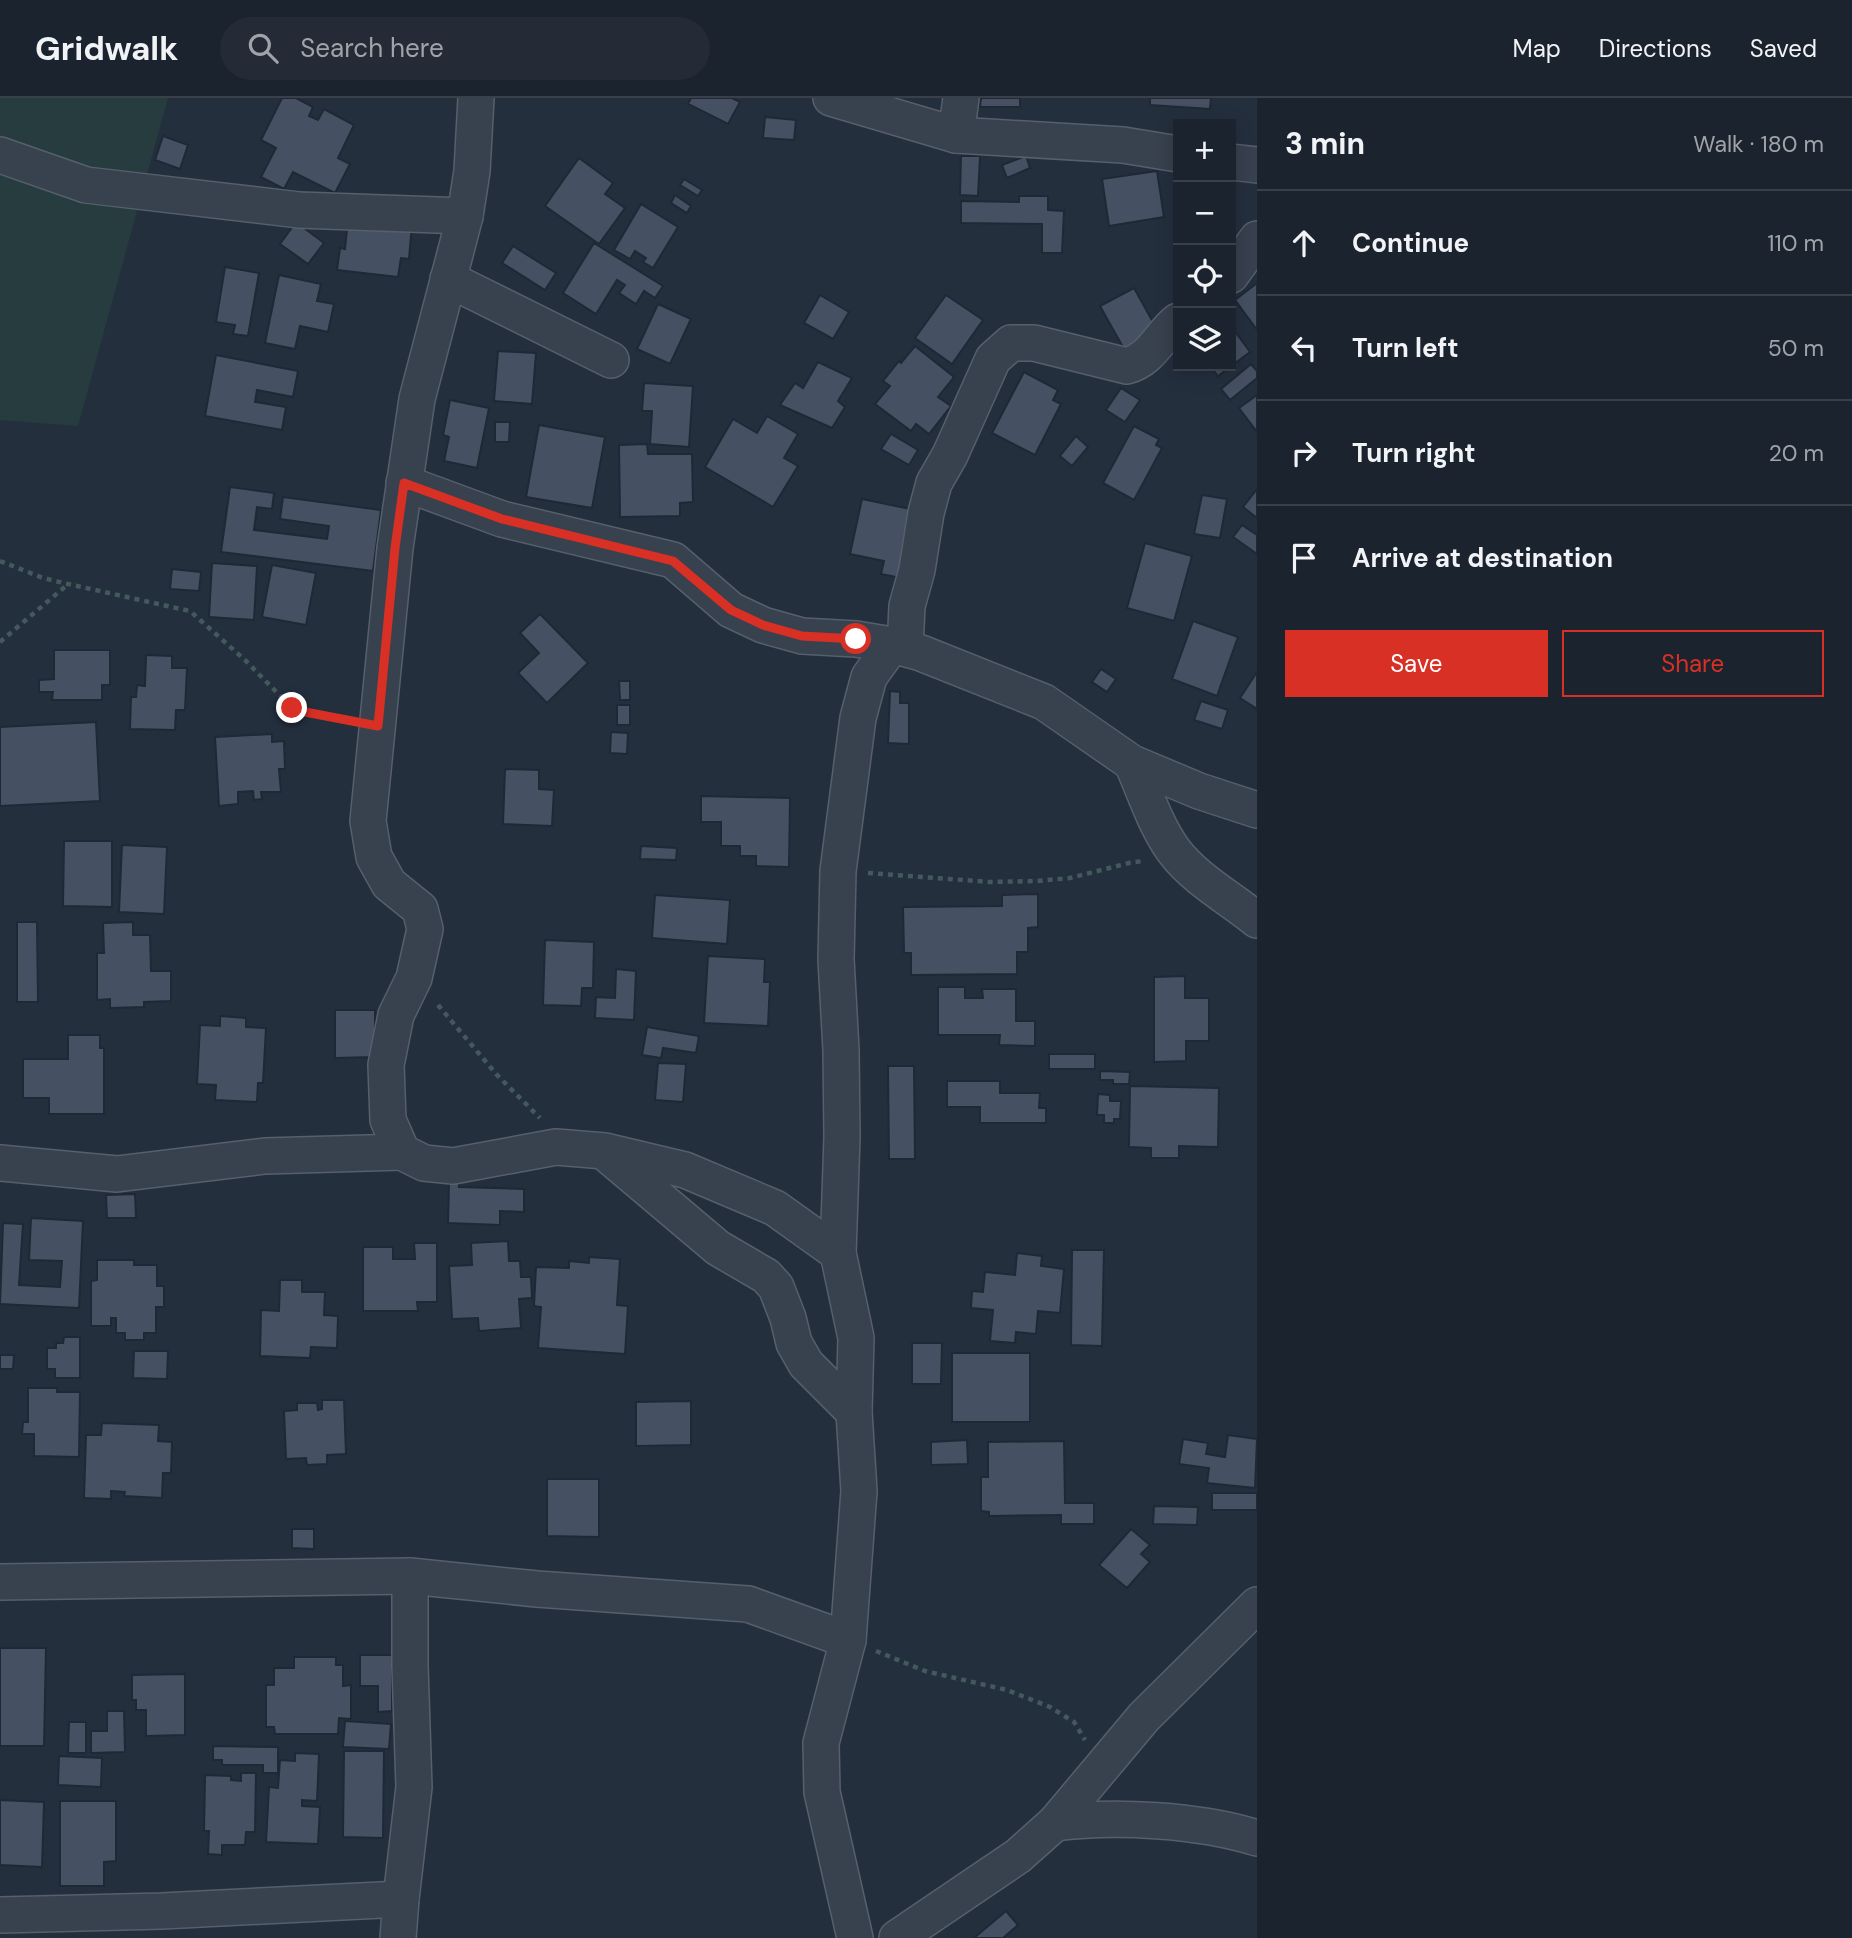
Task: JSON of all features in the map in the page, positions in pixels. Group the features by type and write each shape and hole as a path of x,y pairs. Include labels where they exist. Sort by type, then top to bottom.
{"street":[{"path":"402,1152 388,1120 386,1065 396,1015 414,978 425,929 420,909 389,884 374,856 368,821 404,483 417,399 465,216 472,171 476,98"},
{"path":"831,98 956,135 1123,145 1173,153"},
{"path":"956,135 961,98"},
{"path":"0,155 86,185 299,210 465,216"},
{"path":"1236,163 1257,165"},
{"path":"1236,268 1257,239"},
{"path":"448,279 611,360"},
{"path":"855,1938 821,1792 821,1743 848,1639 859,1491 854,1412 856,1338 838,1253 842,1137 836,959 838,871 858,718 869,677 898,647 934,483 950,455 993,359 1011,342 1034,343 1127,366 1138,363 1173,327"},
{"path":"404,483 502,519 673,561 731,610 763,625 802,636 856,639 898,647 1044,702 1132,763 1199,792 1257,810"},
{"path":"1132,763 1158,822 1179,856 1190,868 1257,920"},
{"path":"0,1163 117,1174 265,1156 402,1152 424,1163 453,1166 556,1147 588,1149 685,1170 775,1208 838,1253"},
{"path":"588,1149 618,1166 718,1248 766,1276 776,1287 794,1343 806,1364 854,1412"},
{"path":"0,1581 410,1576 537,1589 748,1604 848,1639"},
{"path":"398,1938 414,1787 410,1576"},
{"path":"897,1938 1018,1856 1055,1823 1144,1717 1257,1605"},
{"path":"1055,1823 1115,1818 1187,1825 1257,1838"},
{"path":"0,1915 188,1910 401,1899"}],"path":[{"path":"0,561 43,578 190,611 246,661 292,708 378,726"},
{"path":"0,642 68,584"},
{"path":"838,871 990,882 1037,881 1179,856"},
{"path":"414,978 497,1075 588,1149"},
{"path":"848,1639 925,1671 1007,1690 1050,1707 1074,1722 1102,1768"}],"green space":[{"path":"0,98 168,98 78,426 0,420"}],"building":[{"path":"282,98 296,98 313,107 309,116 318,120 324,109 354,125 338,158 350,164 335,193 293,172 284,189 261,177 276,148 261,140"},
{"path":"691,98 732,98 740,102 728,124 688,104"},
{"path":"981,98 1020,98 1020,107 980,107"},
{"path":"1150,98 1211,98 1210,109 1150,105"},
{"path":"765,117 796,120 794,140 763,138"},
{"path":"163,136 188,145 180,169 155,160"},
{"path":"961,156 980,156 978,196 960,195"},
{"path":"1026,156 1030,168 1007,178 1002,165"},
{"path":"579,158 613,183 605,194 625,208 599,244 545,206"},
{"path":"1157,171 1164,217 1109,226 1102,179"},
{"path":"684,179 702,190 698,196 680,185"},
{"path":"675,195 691,206 687,213 671,203"},
{"path":"1019,196 1048,196 1048,210 1064,211 1062,253 1042,253 1042,224 961,223 961,201 1019,202"},
{"path":"641,204 678,227 653,268 643,262 646,258 635,251 630,259 614,250"},
{"path":"348,218 412,224 409,259 401,258 398,277 337,270 340,248 345,249"},
{"path":"296,222 324,243 308,264 280,244"},
{"path":"594,243 663,286 655,298 644,291 636,304 619,293 625,285 617,280 596,314 563,293"},
{"path":"513,246 556,273 545,290 502,263"},
{"path":"225,267 259,273 248,336 233,334 235,325 216,322"},
{"path":"279,275 321,284 317,301 334,304 328,332 300,326 295,349 265,343"},
{"path":"1257,283 1257,330 1236,301"},
{"path":"1134,288 1158,331 1124,349 1100,306"},
{"path":"820,295 849,312 833,339 804,323"},
{"path":"946,295 983,320 952,364 915,338"},
{"path":"658,304 691,319 670,364 637,349"},
{"path":"1236,333 1250,352 1236,362"},
{"path":"915,346 954,377 938,397 951,406 929,434 916,424 911,431 875,404 890,386 883,381"},
{"path":"498,351 536,353 532,404 494,401"},
{"path":"216,355 298,371 293,397 257,390 255,402 286,407 282,430 205,416"},
{"path":"818,362 852,378 838,401 845,407 832,428 780,405 795,383 803,388"},
{"path":"1251,364 1257,371 1257,378 1230,400 1221,389"},
{"path":"1024,372 1058,390 1053,400 1061,404 1035,455 992,433"},
{"path":"644,383 693,386 689,447 650,444 652,411 642,411"},
{"path":"1121,388 1140,400 1125,422 1106,410"},
{"path":"1257,395 1257,432 1239,408"},
{"path":"450,400 489,408 477,468 444,461 449,437 443,435"},
{"path":"767,416 798,434 784,458 798,466 773,507 705,467 733,419 757,433"},
{"path":"495,422 510,422 509,442 495,442"},
{"path":"539,425 605,437 592,508 526,497"},
{"path":"1134,426 1159,439 1156,445 1162,448 1134,500 1103,483"},
{"path":"891,434 918,450 909,465 881,449"},
{"path":"1076,436 1088,447 1072,466 1060,456"},
{"path":"647,444 648,454 692,454 693,502 680,503 680,516 620,517 619,445"},
{"path":"230,487 274,493 272,509 257,507 254,530 327,539 329,526 280,519 283,497 381,510 373,571 221,552"},
{"path":"1257,489 1257,518 1243,507"},
{"path":"1202,495 1227,499 1220,538 1194,534"},
{"path":"862,499 915,510 901,578 881,574 884,561 850,554"},
{"path":"1242,525 1257,535 1257,554 1233,537"},
{"path":"1145,543 1192,556 1174,621 1127,608"},
{"path":"212,563 257,566 254,620 209,617"},
{"path":"272,565 316,573 306,625 262,617"},
{"path":"172,569 201,572 199,591 170,589"},
{"path":"540,614 588,663 547,703 518,673 539,653 520,633"},
{"path":"1193,621 1238,637 1217,696 1172,679"},
{"path":"54,650 110,650 110,685 102,685 102,700 52,700 53,692 39,692 39,680 54,679"},
{"path":"146,655 172,656 172,668 187,668 185,710 176,710 175,730 130,729 131,697 136,697 137,685 145,686"},
{"path":"1101,669 1116,679 1107,692 1092,682"},
{"path":"1257,672 1257,709 1240,698"},
{"path":"619,681 630,681 630,700 620,700"},
{"path":"890,691 900,692 900,703 909,703 909,744 888,743"},
{"path":"1201,701 1228,710 1222,729 1194,720"},
{"path":"617,705 630,705 630,725 617,725"},
{"path":"96,722 100,801 0,806 0,727"},
{"path":"611,732 628,733 627,754 610,753"},
{"path":"272,734 272,742 284,741 285,769 279,769 281,792 261,792 262,799 254,800 253,791 238,792 238,804 219,806 215,737"},
{"path":"505,769 539,770 539,789 554,790 552,826 503,824"},
{"path":"701,796 790,798 789,867 756,866 756,856 740,856 740,846 721,846 721,822 701,822"},
{"path":"64,841 112,841 112,907 63,906"},
{"path":"122,845 167,847 164,914 119,912"},
{"path":"641,846 677,848 676,860 640,859"},
{"path":"1038,894 1038,927 1028,928 1028,952 1017,952 1017,974 911,975 911,953 904,953 903,907 1002,906 1002,895"},
{"path":"655,895 730,900 727,944 652,938"},
{"path":"17,922 37,922 38,1002 17,1002"},
{"path":"133,922 133,935 150,935 151,971 171,971 171,1001 144,1002 144,1007 110,1008 110,999 97,1000 97,953 104,953 103,923"},
{"path":"545,940 594,942 593,988 582,988 581,1006 543,1005"},
{"path":"708,956 765,959 764,982 770,982 768,1026 704,1023"},
{"path":"616,969 636,971 634,1020 595,1018 596,997 615,998"},
{"path":"1185,976 1185,998 1209,998 1209,1041 1186,1041 1186,1061 1154,1062 1154,977"},
{"path":"938,987 965,987 965,998 983,998 982,989 1016,989 1016,1021 1035,1021 1035,1046 999,1045 1000,1035 938,1035"},
{"path":"335,1010 375,1010 375,1057 335,1058"},
{"path":"220,1016 246,1018 246,1027 266,1028 263,1083 258,1083 257,1102 215,1100 216,1085 197,1084 200,1025 220,1026"},
{"path":"647,1027 699,1036 696,1053 663,1048 661,1058 642,1055"},
{"path":"68,1035 100,1035 100,1048 104,1048 104,1114 49,1114 49,1098 23,1098 23,1059 68,1059"},
{"path":"1049,1054 1095,1054 1095,1069 1049,1069"},
{"path":"658,1063 686,1064 683,1102 655,1100"},
{"path":"888,1066 914,1066 915,1159 889,1159"},
{"path":"1100,1071 1130,1072 1129,1084 1113,1084 1113,1080 1100,1080"},
{"path":"947,1081 1000,1081 1000,1093 1040,1093 1039,1108 1046,1108 1046,1123 980,1123 980,1107 947,1107"},
{"path":"1130,1086 1219,1088 1218,1147 1179,1146 1179,1158 1151,1158 1151,1148 1129,1147"},
{"path":"1098,1094 1110,1095 1110,1101 1121,1101 1120,1119 1114,1119 1114,1123 1104,1123 1104,1115 1097,1115"},
{"path":"449,1182 459,1182 459,1187 524,1189 524,1212 500,1211 500,1225 448,1223"},
{"path":"135,1194 136,1218 107,1218 106,1195"},
{"path":"31,1218 83,1221 79,1308 0,1304 3,1223 23,1224 19,1285 60,1287 62,1261 29,1260"},
{"path":"508,1241 509,1261 520,1261 521,1277 531,1277 532,1298 519,1299 521,1328 479,1331 478,1318 452,1319 449,1266 472,1265 471,1243"},
{"path":"414,1243 437,1243 437,1302 417,1302 418,1311 363,1311 363,1247 393,1247 393,1259 415,1259"},
{"path":"1072,1250 1104,1250 1102,1346 1071,1345"},
{"path":"1017,1253 1042,1256 1041,1266 1064,1269 1060,1313 1038,1311 1036,1334 1016,1332 1015,1343 990,1341 993,1310 971,1308 972,1291 983,1292 985,1272 1015,1275"},
{"path":"589,1257 620,1259 617,1305 628,1306 625,1354 538,1348 541,1307 534,1306 536,1267 569,1268 569,1261 589,1263"},
{"path":"97,1260 134,1260 134,1265 157,1265 157,1286 164,1286 164,1307 156,1307 156,1333 144,1333 144,1340 125,1340 125,1333 116,1333 116,1318 111,1318 111,1326 91,1326 91,1281 97,1280"},
{"path":"280,1280 302,1280 302,1292 325,1292 324,1315 338,1316 337,1348 311,1347 310,1358 260,1356 261,1310 279,1311"},
{"path":"64,1337 80,1337 80,1378 55,1378 55,1369 47,1369 47,1348 56,1348 56,1343 63,1343"},
{"path":"912,1343 942,1343 941,1384 912,1384"},
{"path":"134,1351 168,1351 167,1379 133,1378"},
{"path":"952,1353 1030,1353 1030,1422 952,1422"},
{"path":"0,1355 14,1355 13,1369 0,1369"},
{"path":"28,1388 57,1388 57,1392 80,1392 79,1457 34,1456 34,1434 22,1434 23,1422 28,1422"},
{"path":"322,1400 344,1400 346,1454 327,1455 327,1464 307,1465 306,1458 286,1459 284,1411 297,1410 297,1403 317,1403 318,1410 322,1409"},
{"path":"691,1401 691,1445 636,1446 636,1402"},
{"path":"102,1423 159,1425 158,1441 172,1442 171,1473 163,1473 162,1498 124,1496 125,1492 111,1491 111,1499 84,1498 86,1435 101,1435"},
{"path":"1228,1435 1257,1439 1255,1488 1207,1483 1209,1468 1179,1464 1183,1439 1208,1443 1206,1454 1225,1457"},
{"path":"967,1440 968,1464 931,1465 931,1442"},
{"path":"1064,1441 1065,1503 1094,1503 1094,1524 1061,1524 1061,1515 989,1516 989,1512 981,1511 981,1477 988,1477 988,1442"},
{"path":"547,1479 599,1479 599,1537 547,1536"},
{"path":"1212,1493 1257,1493 1257,1510 1212,1510"},
{"path":"1154,1506 1198,1507 1197,1525 1153,1524"},
{"path":"292,1529 314,1529 314,1549 292,1548"},
{"path":"1131,1529 1150,1545 1141,1554 1150,1562 1127,1588 1099,1565"},
{"path":"0,1648 46,1648 44,1746 0,1746"},
{"path":"360,1655 392,1655 392,1711 378,1712 378,1686 360,1686"},
{"path":"294,1657 336,1657 336,1665 343,1665 343,1686 351,1685 351,1719 339,1718 338,1734 275,1734 274,1727 266,1727 266,1685 274,1685 274,1668 294,1668"},
{"path":"185,1674 185,1735 146,1736 146,1710 136,1710 136,1700 132,1700 132,1675"},
{"path":"107,1711 124,1711 125,1752 91,1753 91,1731 107,1731"},
{"path":"345,1721 391,1724 389,1749 343,1747"},
{"path":"69,1722 86,1722 86,1753 68,1753"},
{"path":"213,1746 278,1747 278,1773 263,1773 263,1765 222,1765 222,1760 213,1760"},
{"path":"344,1751 384,1751 383,1838 343,1837"},
{"path":"295,1753 319,1754 317,1801 302,1800 302,1806 320,1807 318,1844 266,1842 269,1787 278,1788 280,1760 295,1761"},
{"path":"59,1756 102,1758 101,1787 58,1785"},
{"path":"241,1773 256,1773 255,1832 246,1832 245,1845 222,1845 222,1855 208,1854 209,1831 204,1831 205,1775 231,1776 231,1780 241,1781"},
{"path":"0,1800 44,1802 42,1867 0,1865"},
{"path":"60,1801 116,1801 116,1861 104,1862 104,1886 60,1886"},
{"path":"1006,1911 1018,1925 1003,1938 974,1938"}],"route":[{"path":"292,708 378,726 404,483 502,519 673,561 731,610 763,625 802,636 856,639"}]}
